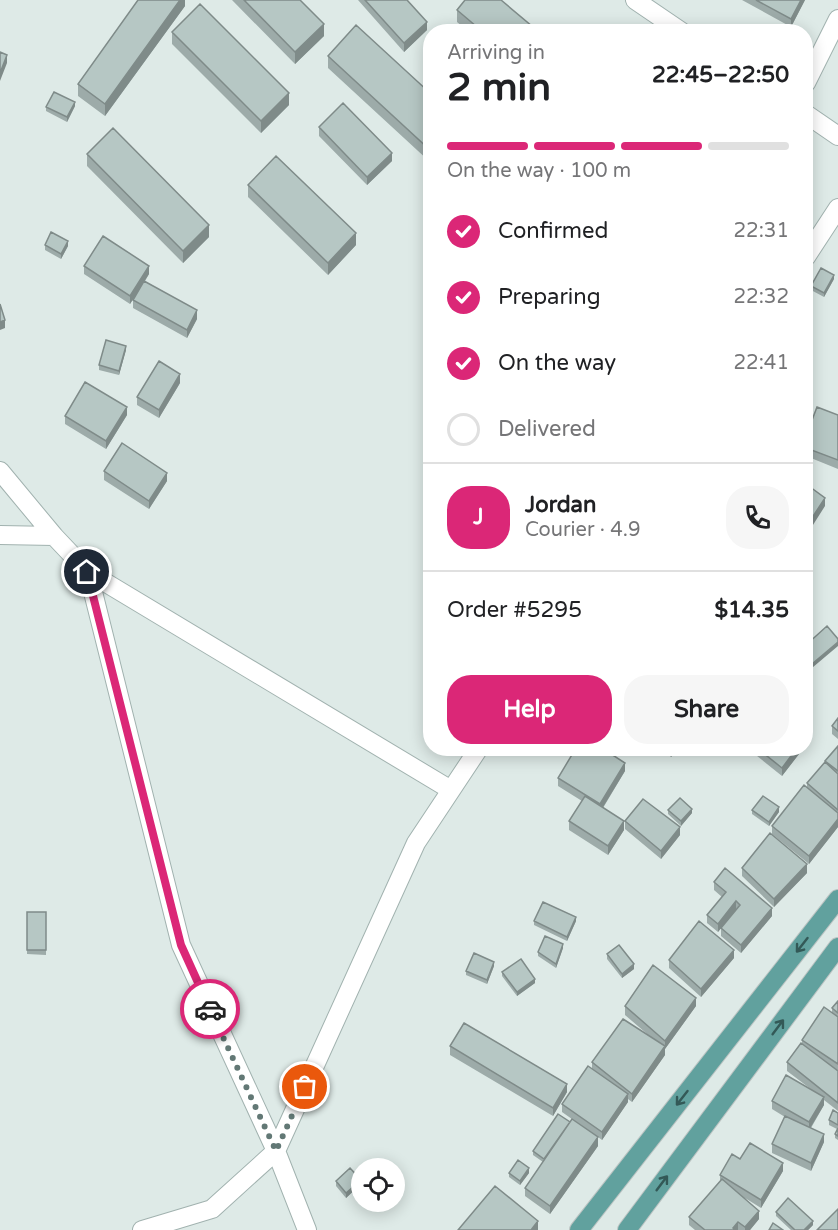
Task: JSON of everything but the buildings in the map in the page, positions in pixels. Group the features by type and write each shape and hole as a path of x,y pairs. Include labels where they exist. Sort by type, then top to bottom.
{"main road":[{"path":"579,1230 838,898"},
{"path":"627,1230 838,947"}],"street":[{"path":"635,0 670,24"},
{"path":"813,69 838,19"},
{"path":"813,119 838,136"},
{"path":"813,246 838,208"},
{"path":"0,471 87,572 451,790"},
{"path":"0,535 54,536"},
{"path":"87,572 181,945 276,1151 308,1230"},
{"path":"142,1230 155,1224 212,1209 276,1151 416,843 473,756"}],"way so far":[{"path":"210,1009 276,1151 305,1087"}],"route":[{"path":"87,572 181,945 210,1009"}]}
